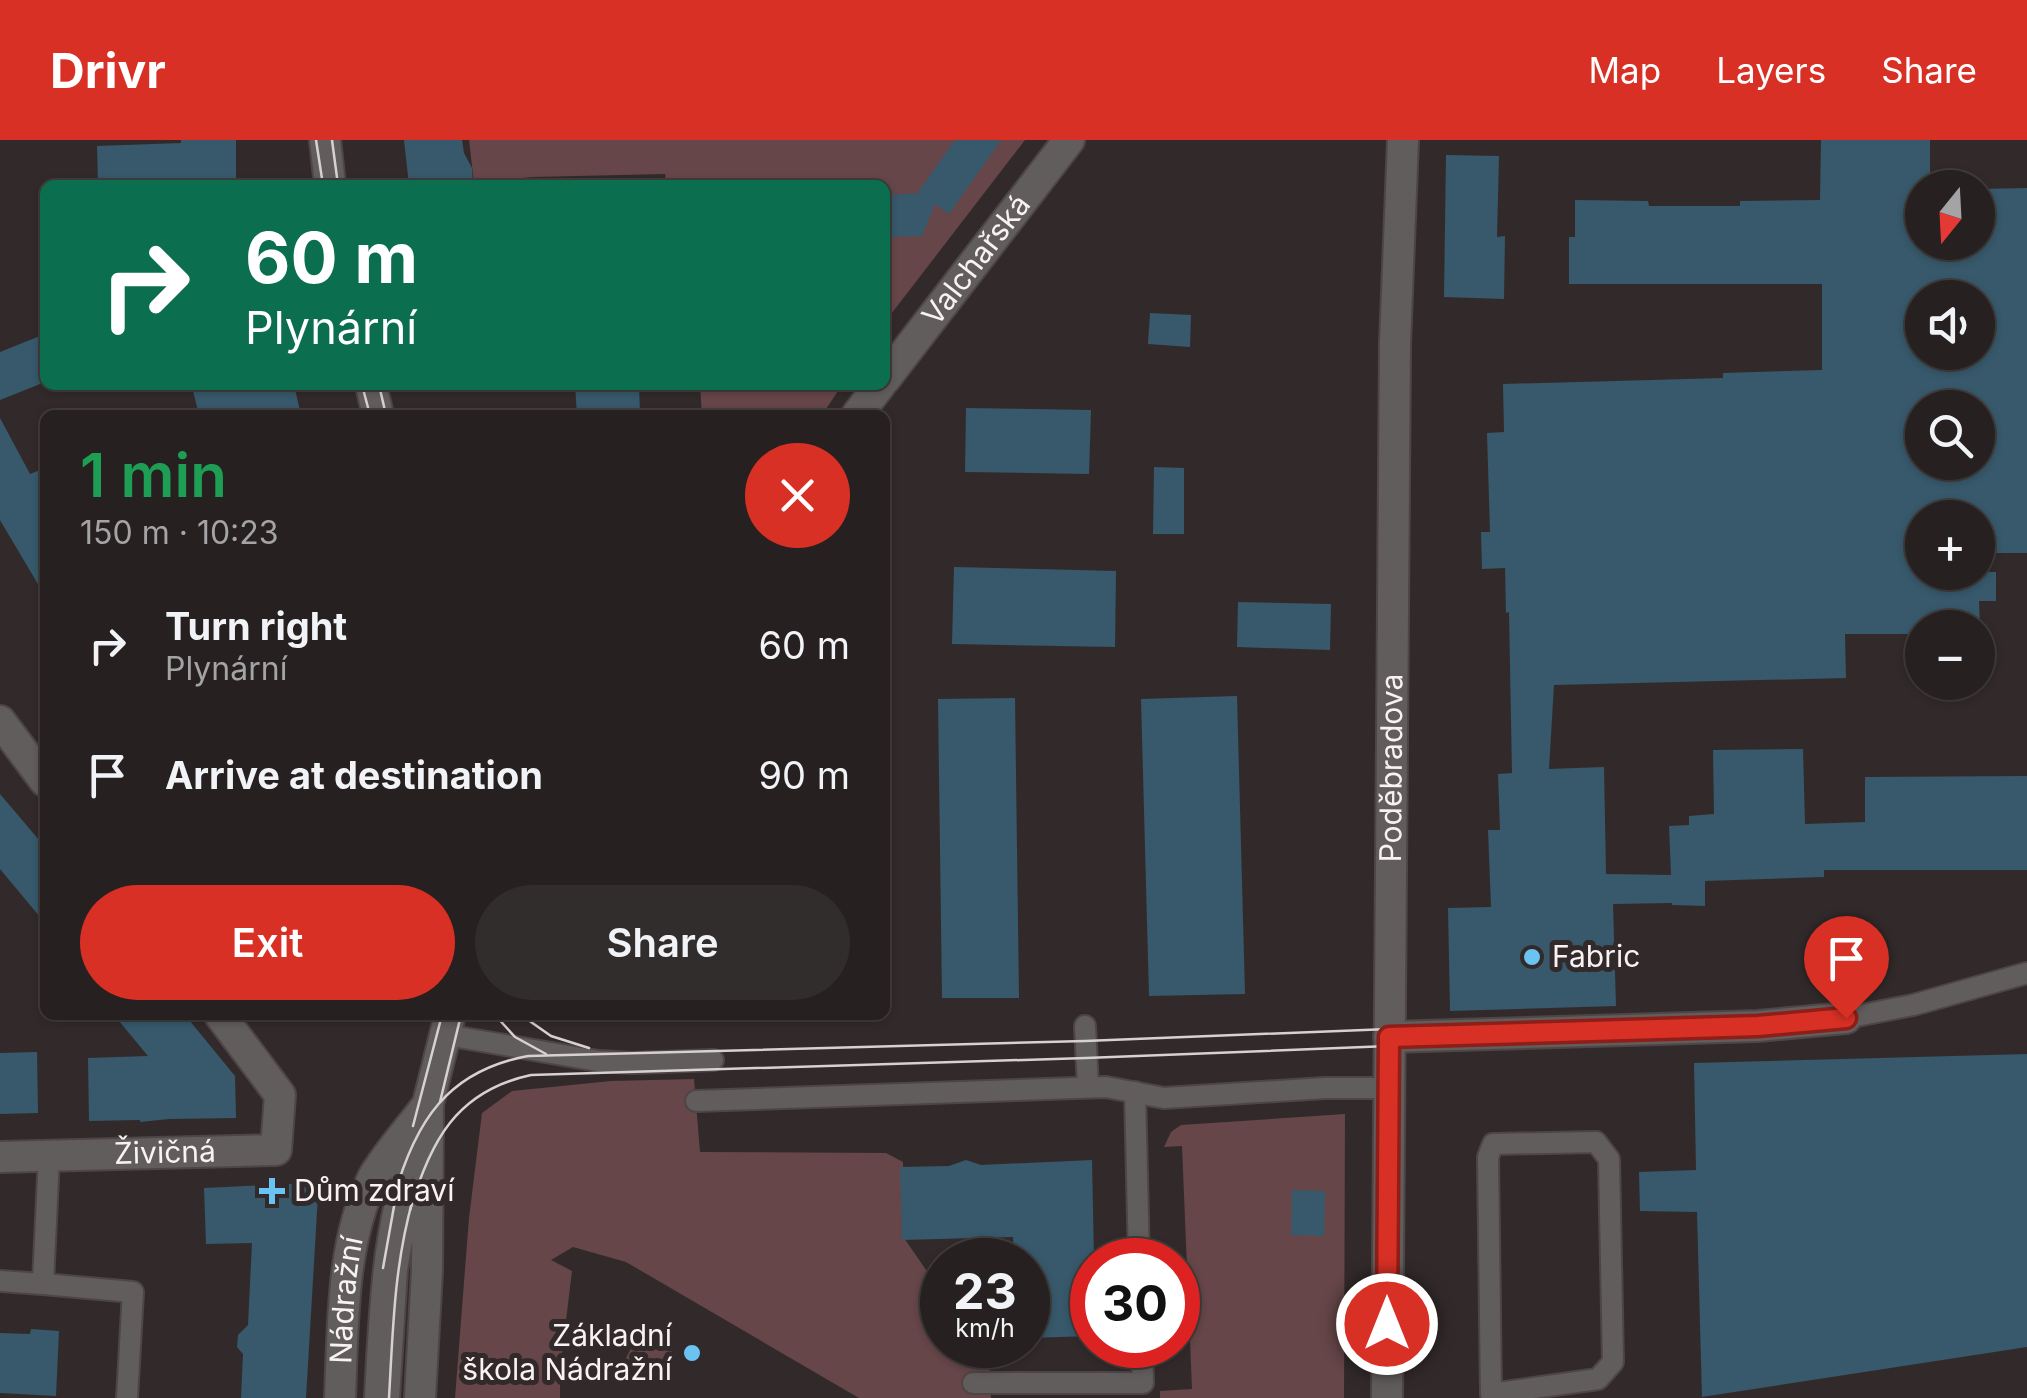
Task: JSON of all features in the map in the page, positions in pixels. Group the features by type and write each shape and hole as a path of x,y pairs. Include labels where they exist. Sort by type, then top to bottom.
{"street":[{"path":"324,140 329,180"},
{"name":"Valchařská","path":"890,373 1070,140"},
{"name":"Poděbradova","path":"1386,1398 1394,343 1403,140"},
{"path":"861,410 876,390"},
{"path":"0,721 34,746"},
{"path":"1389,1037 1758,1026 1846,1018"},
{"name":"Živičná","path":"0,1157 276,1150 280,1095 224,1020"},
{"name":"Nádražní","path":"420,1398 427,1272 428,1104 448,1025"},
{"name":"Nádražní","path":"340,1398 344,1302 356,1228 374,1178 428,1104"}],"lane":[{"path":"1846,1018 1912,1006 2027,974"},
{"path":"448,1025 598,1061 714,1060"},
{"path":"1085,1026 1088,1087"},
{"path":"696,1101 1088,1087 1164,1098 1389,1088"},
{"path":"1135,1092 1139,1238"},
{"path":"375,1398 387,1234 412,1143 428,1104"},
{"path":"389,1398 397,1270 428,1104"},
{"path":"1596,1142 1609,1159 1613,1362 1598,1379 1491,1394 1488,1157 1494,1144 1596,1142"},
{"path":"42,1284 49,1156"},
{"path":"0,1281 133,1292 127,1398"},
{"path":"973,1383 1142,1382 1142,1368"}],"shaded area":[{"path":"469,140 1025,140 890,316 890,180 666,180 665,174 474,180"},
{"path":"700,390 839,390 825,410 702,410"},
{"path":"694,1079 700,1152 886,1153 903,1162 904,1238 920,1261 920,1368 989,1368 991,1398 859,1398 626,1262 573,1247 551,1260 572,1271 560,1398 455,1398 469,1218 482,1113 512,1091 611,1081"},
{"path":"1345,1114 1344,1398 1160,1398 1160,1391 1192,1389 1191,1368 1200,1368 1200,1238 1186,1238 1182,1146 1164,1147 1171,1132 1181,1125"},
{"path":"639,1333 677,1354 663,1379 626,1358"}],"building":[{"path":"236,140 236,180 98,180 97,146"},
{"path":"404,140 462,140 473,180 408,180"},
{"path":"955,140 1001,140 949,214 935,204 922,236 890,237 890,195 918,192"},
{"path":"1821,140 1930,140 1930,170 1905,170 1905,260 1995,260 1995,189 2027,188 2027,553 1995,553 1995,500 1905,500 1905,590 1995,590 1996,572 1996,601 1979,601 1979,610 1905,610 1905,634 1845,634 1846,678 1554,685 1549,769 1604,767 1606,874 1671,875 1669,826 1689,825 1689,816 1714,814 1713,750 1803,749 1805,824 1865,822 1865,777 2027,776 2027,870 1824,870 1824,877 1705,881 1705,906 1613,904 1616,1006 1450,1011 1448,908 1491,907 1488,830 1500,830 1498,774 1512,773 1505,568 1482,569 1481,532 1490,532 1487,433 1504,432 1503,384 1723,378 1723,373 1822,370 1822,284 1569,284 1569,237 1575,237 1575,200 1648,201 1649,206 1740,206 1740,201 1820,200"},
{"path":"1446,155 1499,156 1497,237 1505,236 1504,299 1444,297"},
{"path":"1150,313 1191,315 1190,347 1148,344"},
{"path":"40,336 40,384 0,400 0,352"},
{"path":"295,390 300,410 198,410 193,391"},
{"path":"575,390 639,390 640,410 577,410"},
{"path":"966,408 1091,410 1089,474 965,472"},
{"path":"0,418 30,474 40,470 40,588 0,520"},
{"path":"1154,467 1184,468 1184,534 1153,534"},
{"path":"954,567 1116,571 1115,647 952,644"},
{"path":"1238,602 1331,604 1330,650 1237,647"},
{"path":"1237,696 1245,994 1149,996 1141,699"},
{"path":"1015,698 1019,998 942,998 938,699"},
{"path":"0,794 40,841 40,917 0,869"},
{"path":"118,1020 189,1020 235,1076 236,1118 89,1121 88,1058 148,1056"},
{"path":"37,1052 38,1113 0,1114 0,1053"},
{"path":"2027,1054 2027,1347 1702,1397 1697,1212 1640,1211 1639,1172 1696,1170 1694,1063"},
{"path":"966,1160 981,1165 1092,1160 1094,1238 1070,1238 1070,1337 1050,1337 1050,1238 902,1240 900,1167 949,1166"},
{"path":"306,1184 318,1195 306,1398 241,1398 243,1354 237,1347 238,1335 248,1325 252,1243 206,1244 204,1188"},
{"path":"1292,1190 1325,1191 1324,1236 1291,1235"},
{"path":"31,1329 59,1331 56,1396 0,1393 0,1333 30,1334"}],"tram line":[{"path":"316,140 322,180"},
{"path":"332,140 337,180"},
{"path":"363,390 369,410"},
{"path":"380,390 385,410"},
{"path":"413,1126 441,1020"},
{"path":"440,1102 460,1020"},
{"path":"500,1020 515,1037 546,1054"},
{"path":"528,1020 551,1036 589,1048"},
{"path":"394,1197 412,1145 438,1104 476,1074 528,1056 1389,1029"},
{"path":"410,1210 427,1162 450,1123 483,1093 531,1075 1389,1046"},
{"path":"383,1268 398,1184"},
{"path":"389,1398 398,1273 413,1199"}],"place":[{"name":"Fabric","path":"1532,957"},
{"name":"Dům zdraví","path":"272,1191"},
{"name":"Základní škola Nádražní","path":"692,1353"}],"route":[{"path":"1387,1324 1389,1037 1758,1026 1846,1018"}]}
